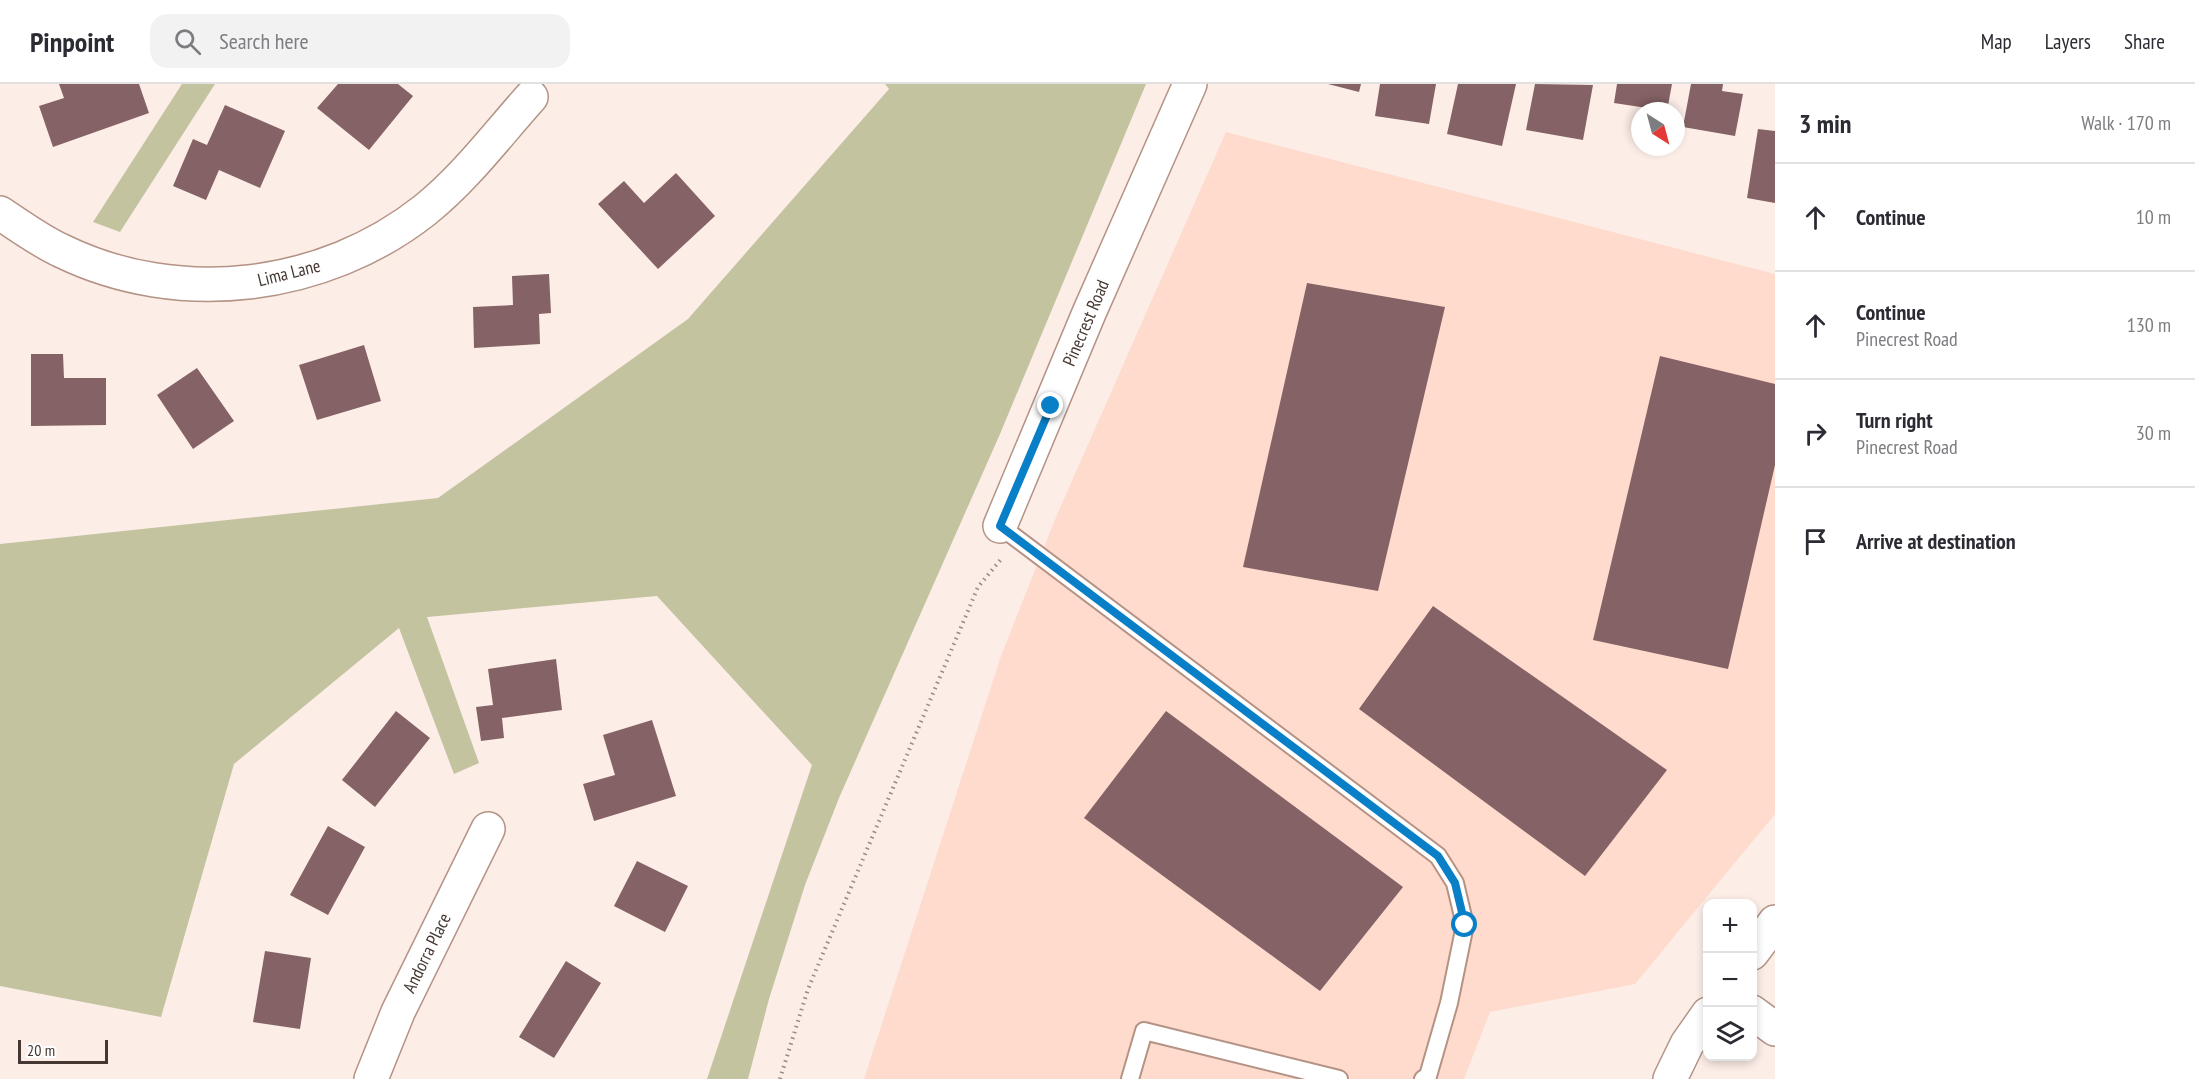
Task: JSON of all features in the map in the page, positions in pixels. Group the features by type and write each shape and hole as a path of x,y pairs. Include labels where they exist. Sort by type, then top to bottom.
{"street":[{"name":"Pinecrest Road","path":"1009,533 1089,313 1190,84"},
{"name":"Lima Lane","path":"0,213 61,251 98,266 151,279 207,285 254,282 298,274 346,257 391,234 426,209 453,185 531,97"},
{"name":"Andorra Place","path":"371,1079 398,1012 488,829"},
{"path":"1757,945 1775,922"},
{"path":"1757,1016 1775,1029"},
{"path":"1670,1079 1687,1044 1703,1020"}],"lane":[{"path":"1009,533 1438,856 1455,883 1465,925 1449,1004 1428,1076 1423,1079"},
{"path":"1130,1079 1144,1031 1339,1079"}],"path":[{"path":"780,1079 808,989 978,587 1009,533"}],"shaded area":[{"path":"1226,132 1775,274 1775,814 1635,984 1490,1012 1464,1079 864,1079 1001,656 1056,517"}],"green space":[{"path":"182,84 215,84 120,232 93,222"},
{"path":"885,84 1146,84 1000,434 839,798 805,885 769,999 748,1079 707,1079 812,765 657,596 427,617 479,763 454,774 399,628 234,764 161,1017 0,986 0,544 438,498 688,319 889,89"}],"building":[{"path":"59,84 139,84 149,113 53,147 39,106 64,98"},
{"path":"338,84 398,84 413,96 369,150 317,108"},
{"path":"1328,84 1361,84 1359,92"},
{"path":"1380,84 1436,84 1429,124 1375,116"},
{"path":"1458,84 1516,84 1502,146 1447,134"},
{"path":"1535,84 1593,85 1583,140 1526,130"},
{"path":"1617,84 1672,84 1669,102 1631,102 1631,106 1614,103"},
{"path":"1691,84 1723,84 1722,91 1743,94 1735,136 1685,127"},
{"path":"225,105 285,131 260,188 219,170 206,200 173,186 193,139 207,145"},
{"path":"1758,129 1775,131 1775,203 1747,198"},
{"path":"676,173 715,216 658,269 598,204 624,181 644,203"},
{"path":"549,274 551,313 539,314 540,344 474,348 473,307 513,305 512,276"},
{"path":"1307,283 1445,307 1378,591 1243,567"},
{"path":"364,345 381,401 317,420 299,365"},
{"path":"31,354 63,354 64,378 106,378 106,425 31,426"},
{"path":"1660,356 1775,384 1775,465 1728,669 1593,640"},
{"path":"197,368 234,421 193,449 157,395"},
{"path":"1433,606 1667,770 1585,876 1359,709"},
{"path":"556,659 562,710 502,718 504,738 481,741 476,707 493,705 488,669"},
{"path":"396,711 430,738 375,807 342,780"},
{"path":"1166,711 1403,887 1320,991 1084,818"},
{"path":"652,720 676,796 594,821 583,784 615,775 603,735"},
{"path":"328,826 365,847 328,915 290,895"},
{"path":"637,861 688,886 665,932 614,906"},
{"path":"265,951 311,958 300,1029 253,1022"},
{"path":"566,961 601,983 554,1058 519,1037"}],"route":[{"path":"1051,406 1000,526 1438,856 1455,883 1465,925"}]}
